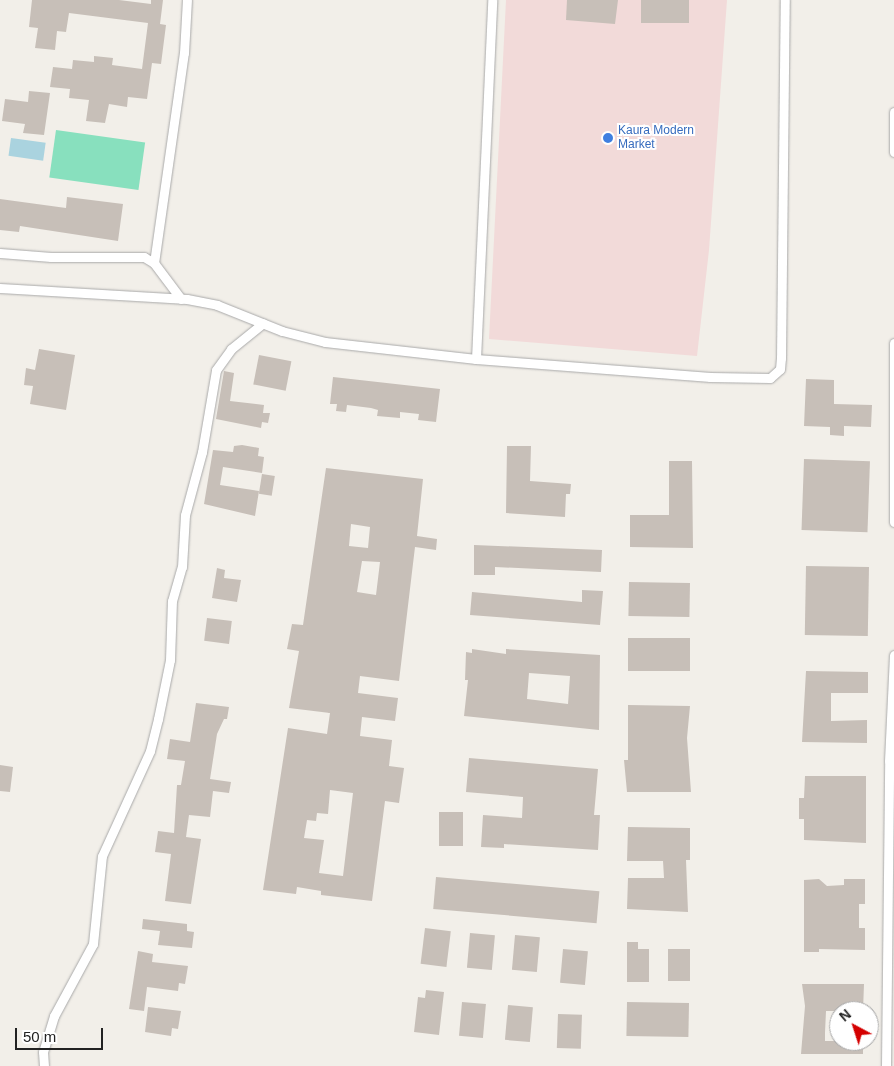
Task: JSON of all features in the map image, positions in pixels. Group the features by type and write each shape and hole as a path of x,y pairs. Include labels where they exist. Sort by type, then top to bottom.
{"street":[{"path":"154,263 184,53 187,0"},
{"path":"476,358 492,0"},
{"path":"0,288 181,299 217,305 263,324 325,342 476,358 764,380 775,375 781,358 784,0"},
{"path":"894,112 894,152"},
{"path":"0,252 51,257 144,257 154,263 181,299"},
{"path":"44,1066 43,1052 54,1016 94,944 102,856 150,751 158,719 170,660 172,601 182,567 185,516 202,452 216,370 231,349 263,324"},
{"path":"894,343 894,522"},
{"path":"886,1066 889,761 894,655"}],"shaded area":[{"name":"Kaura Modern Market","path":"506,0 727,0 709,250 697,356 489,339"}],"green space":[{"path":"56,130 145,143 138,190 49,178"}],"water":[{"path":"11,138 46,143 43,161 8,156"}],"building":[{"path":"32,0 119,0 151,4 151,0 163,0 160,24 166,25 161,64 152,63 147,99 128,97 127,107 109,104 105,123 86,121 89,100 69,98 70,89 50,87 53,67 72,69 73,60 94,62 94,56 113,58 112,65 142,69 148,23 69,13 66,32 57,31 55,50 35,48 38,28 29,27"},
{"path":"567,0 618,0 615,24 566,20"},
{"path":"641,0 689,0 689,23 641,23"},
{"path":"29,91 50,93 44,135 23,133 25,124 2,121 5,99 28,102"},
{"path":"67,197 123,204 118,241 20,226 19,232 0,230 0,199 66,208"},
{"path":"39,349 75,355 66,410 30,404 33,386 24,385 26,368 35,370"},
{"path":"259,355 291,361 286,391 253,384"},
{"path":"224,371 234,373 230,401 264,405 263,413 270,413 268,423 262,422 261,428 216,419"},
{"path":"333,377 440,389 436,422 418,420 419,414 400,412 400,418 377,416 378,410 347,405 346,412 336,411 337,404 330,404"},
{"path":"806,379 834,380 834,404 872,405 871,427 844,426 844,436 830,435 830,427 804,426"},
{"path":"242,445 259,448 258,456 264,457 262,473 223,467 220,485 259,491 255,516 204,504 213,450 233,452 234,446"},
{"path":"507,446 531,446 530,481 571,484 570,494 566,494 565,517 506,513"},
{"path":"804,459 870,461 867,532 802,530"},
{"path":"669,461 692,461 693,548 630,547 630,515 669,515"},
{"path":"326,468 423,479 417,536 437,539 436,550 415,547 399,681 360,676 358,693 398,698 395,721 362,717 360,736 392,740 389,766 404,768 399,803 385,801 372,901 321,895 321,891 297,887 296,894 263,890 288,728 327,734 330,713 289,708 299,651 287,649 292,624 303,625","holes":["351,524 370,527 368,548 349,546","362,561 380,562 376,595 357,592","330,790 353,793 343,876 319,873 324,840 304,838 307,820 316,821 317,813 328,814"]},
{"path":"262,474 275,476 272,496 259,494"},
{"path":"474,545 602,550 601,572 495,567 495,575 474,575"},
{"path":"806,566 869,567 868,636 805,635"},
{"path":"217,568 225,570 224,578 241,580 237,602 212,598"},
{"path":"629,582 690,583 689,617 628,616"},
{"path":"582,590 603,591 600,625 470,615 472,592 582,602"},
{"path":"207,618 232,621 229,644 204,641"},
{"path":"628,638 690,638 690,671 628,671"},
{"path":"472,649 506,654 506,649 600,655 599,730 464,716 468,680 465,680 466,652 472,653","holes":["529,673 570,676 568,704 527,699"]},
{"path":"806,671 868,672 868,693 831,693 831,721 867,720 867,743 802,742"},
{"path":"196,703 229,707 227,719 224,719 217,734 210,779 231,782 229,793 213,791 210,817 189,815 186,837 201,839 191,904 165,901 171,854 155,852 158,831 174,833 177,785 181,785 185,761 167,759 170,739 190,742"},
{"path":"628,705 690,706 687,738 691,792 627,792 624,760 628,760"},
{"path":"469,758 598,769 594,815 600,815 598,850 504,844 504,848 481,847 483,815 522,818 523,797 466,792"},
{"path":"0,765 13,767 10,792 0,791"},
{"path":"805,776 866,776 866,843 804,840 804,819 799,819 799,798 804,798"},
{"path":"439,812 463,812 463,846 439,846"},
{"path":"628,827 690,828 690,860 686,860 688,912 627,909 628,878 664,878 663,861 627,861"},
{"path":"436,877 599,891 597,923 433,909"},
{"path":"819,879 827,886 844,885 844,879 865,879 865,904 859,904 859,928 865,928 865,950 819,949 819,952 804,952 804,880"},
{"path":"143,919 187,924 187,931 194,932 192,948 158,945 160,931 142,929"},
{"path":"425,928 451,931 446,967 421,964"},
{"path":"470,933 495,935 492,970 467,968"},
{"path":"515,935 540,937 537,972 512,970"},
{"path":"627,942 638,942 638,949 649,949 649,982 627,982"},
{"path":"563,949 588,951 585,985 560,983"},
{"path":"668,949 690,949 690,981 668,981"},
{"path":"138,951 153,954 152,962 188,966 185,984 179,983 178,991 147,987 144,1011 129,1009"},
{"path":"802,984 864,984 863,1001 829,1001 829,1011 826,1011 825,1033 825,1041 829,1041 829,1051 863,1051 863,1054 801,1054 805,1006"},
{"path":"426,990 444,992 439,1035 414,1032 418,997 425,998"},
{"path":"462,1002 486,1004 483,1038 459,1036"},
{"path":"627,1002 689,1003 688,1037 626,1036"},
{"path":"508,1005 533,1007 530,1042 505,1040"},
{"path":"148,1007 181,1011 178,1029 172,1028 171,1036 145,1032"},
{"path":"558,1014 582,1015 581,1049 557,1048"}],"place":[{"name":"Kaura Modern Market","path":"608,138"}]}
